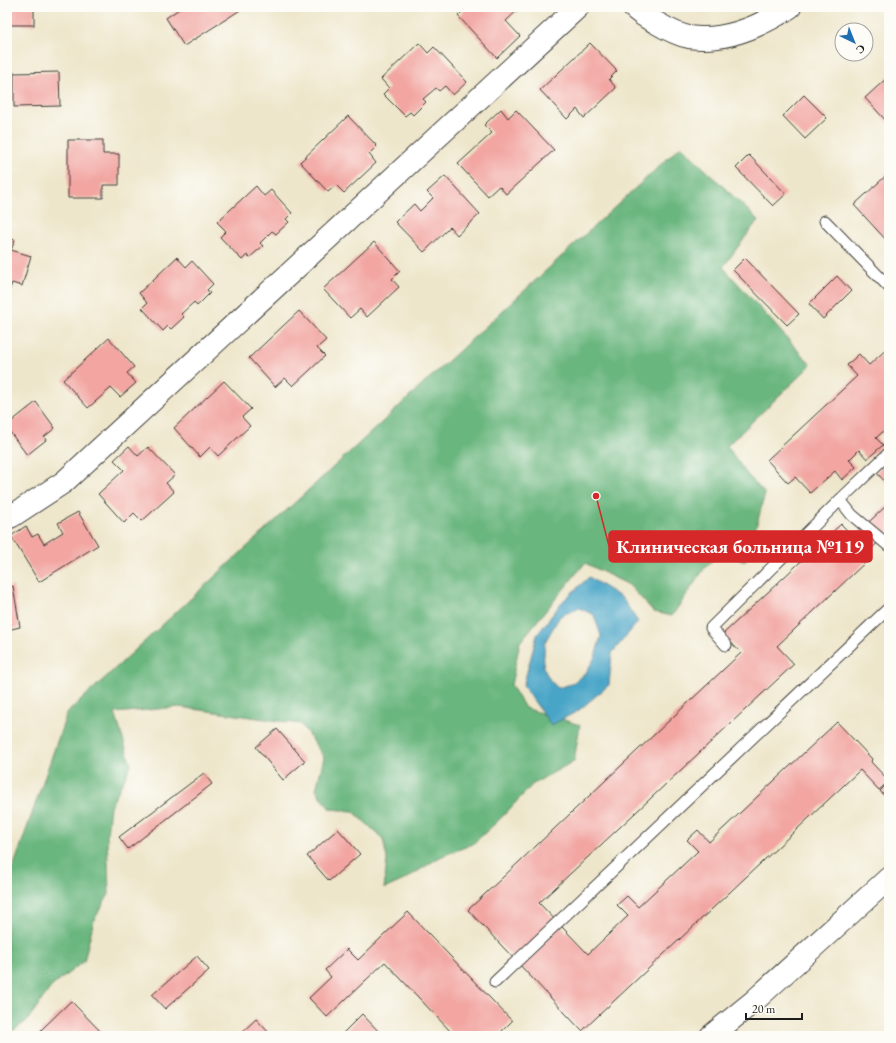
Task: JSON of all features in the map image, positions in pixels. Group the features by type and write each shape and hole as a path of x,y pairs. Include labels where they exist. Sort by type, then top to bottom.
{"street":[{"path":"7,518 64,482 578,7"},
{"path":"633,7 638,12 666,28 688,37 714,38 743,31 772,19 790,7"},
{"path":"711,1036 754,1001 889,878"}],"lane":[{"path":"825,221 889,287"},
{"path":"726,645 711,628 889,453"},
{"path":"840,500 852,515 889,546"},
{"path":"495,982 889,608"}],"green space":[{"path":"681,146 758,220 723,267 811,365 727,446 746,473 765,494 745,561 721,551 704,569 672,616 654,612 629,585 585,563 520,642 511,685 525,708 580,725 574,761 533,784 502,817 473,844 440,857 404,880 384,889 387,859 383,839 353,811 330,809 316,790 324,757 301,724 179,707 115,713 131,765 110,807 107,834 109,894 94,920 84,961 51,987 27,1021 7,1035 7,875 14,865 67,713"}],"water":[{"path":"589,577 622,598 638,622 612,653 609,685 578,711 551,725 523,686 537,635 562,602","holes":["579,608 594,615 601,636 595,657 585,674 571,684 558,688 550,680 543,667 545,642 560,616"]}],"building":[{"path":"7,7 34,7 34,25 7,25"},
{"path":"182,7 245,7 184,46 166,18"},
{"path":"467,7 521,7 506,21 520,36 497,58 458,16"},
{"path":"419,43 428,53 434,47 467,82 453,95 445,86 439,91 436,88 423,99 426,102 413,115 410,112 405,116 383,94 389,88 381,79"},
{"path":"590,43 617,71 609,79 616,88 584,118 577,109 567,119 540,90"},
{"path":"59,72 60,106 14,107 14,73"},
{"path":"889,76 889,124 865,98"},
{"path":"804,95 827,118 805,139 783,116"},
{"path":"501,109 508,118 516,110 554,150 506,194 499,186 488,196 458,164 492,133 484,125"},
{"path":"348,116 377,146 369,154 376,163 344,193 336,185 328,192 300,162"},
{"path":"68,140 103,140 103,154 119,154 119,185 103,185 103,198 68,198"},
{"path":"749,155 786,194 773,206 736,168"},
{"path":"889,173 889,243 854,205"},
{"path":"445,176 480,214 457,235 450,227 424,252 395,222 414,204 420,211 433,198 427,192"},
{"path":"256,186 264,196 271,190 292,213 286,219 289,222 276,234 272,231 260,243 263,246 249,258 247,255 242,260 220,237 226,231 217,222"},
{"path":"7,237 15,240 11,250 31,256 22,286 12,283 8,294 7,293"},
{"path":"374,242 400,271 392,279 399,287 367,317 360,309 350,318 323,289"},
{"path":"177,257 186,267 192,261 213,284 207,290 210,293 197,306 194,302 181,314 184,317 171,329 168,326 163,331 142,308 147,303 139,293"},
{"path":"745,258 799,314 787,325 733,270"},
{"path":"837,276 851,291 823,319 809,304"},
{"path":"299,311 326,340 317,348 325,356 293,386 285,378 275,387 249,358"},
{"path":"109,338 134,367 127,373 136,383 120,397 111,388 88,408 63,380"},
{"path":"889,347 889,426 876,438 883,445 867,459 859,450 849,460 856,467 842,480 835,471 810,493 795,477 788,483 767,460 857,376 847,365 859,354 869,365"},
{"path":"224,381 251,409 242,417 250,426 218,456 210,447 200,457 174,428"},
{"path":"36,402 55,428 44,437 46,440 27,455 7,428 7,425"},
{"path":"129,446 138,456 148,447 175,475 166,483 174,492 142,521 134,513 124,523 98,494 124,470 114,460"},
{"path":"889,460 889,486 876,472"},
{"path":"886,506 889,506 889,532 870,550 855,535"},
{"path":"78,512 98,545 39,582 11,536 26,526 32,537 38,534 44,544 63,532 58,523"},
{"path":"841,524 872,556 777,646 794,664 539,903 588,954 628,916 617,905 627,896 638,907 698,851 687,840 698,830 709,842 837,722 872,759 871,762 889,781 879,790 860,770 582,1031 468,910 741,653 723,634"},
{"path":"13,586 20,627 7,630 7,588"},
{"path":"277,729 305,761 283,780 256,747"},
{"path":"204,773 212,784 128,849 119,837"},
{"path":"889,782 889,801 880,791"},
{"path":"338,829 360,854 329,881 307,856"},
{"path":"408,912 512,1021 497,1036 450,1036 452,1033 385,962 327,1017 309,998 331,977 325,970 347,949 358,960"},
{"path":"197,956 209,970 165,1009 152,995"},
{"path":"71,1001 105,1036 44,1036 40,1031"},
{"path":"362,1014 383,1036 340,1036"},
{"path":"256,1019 272,1036 238,1036"}],"place":[{"name":"Клиническая больница №119","path":"596,496"}]}
